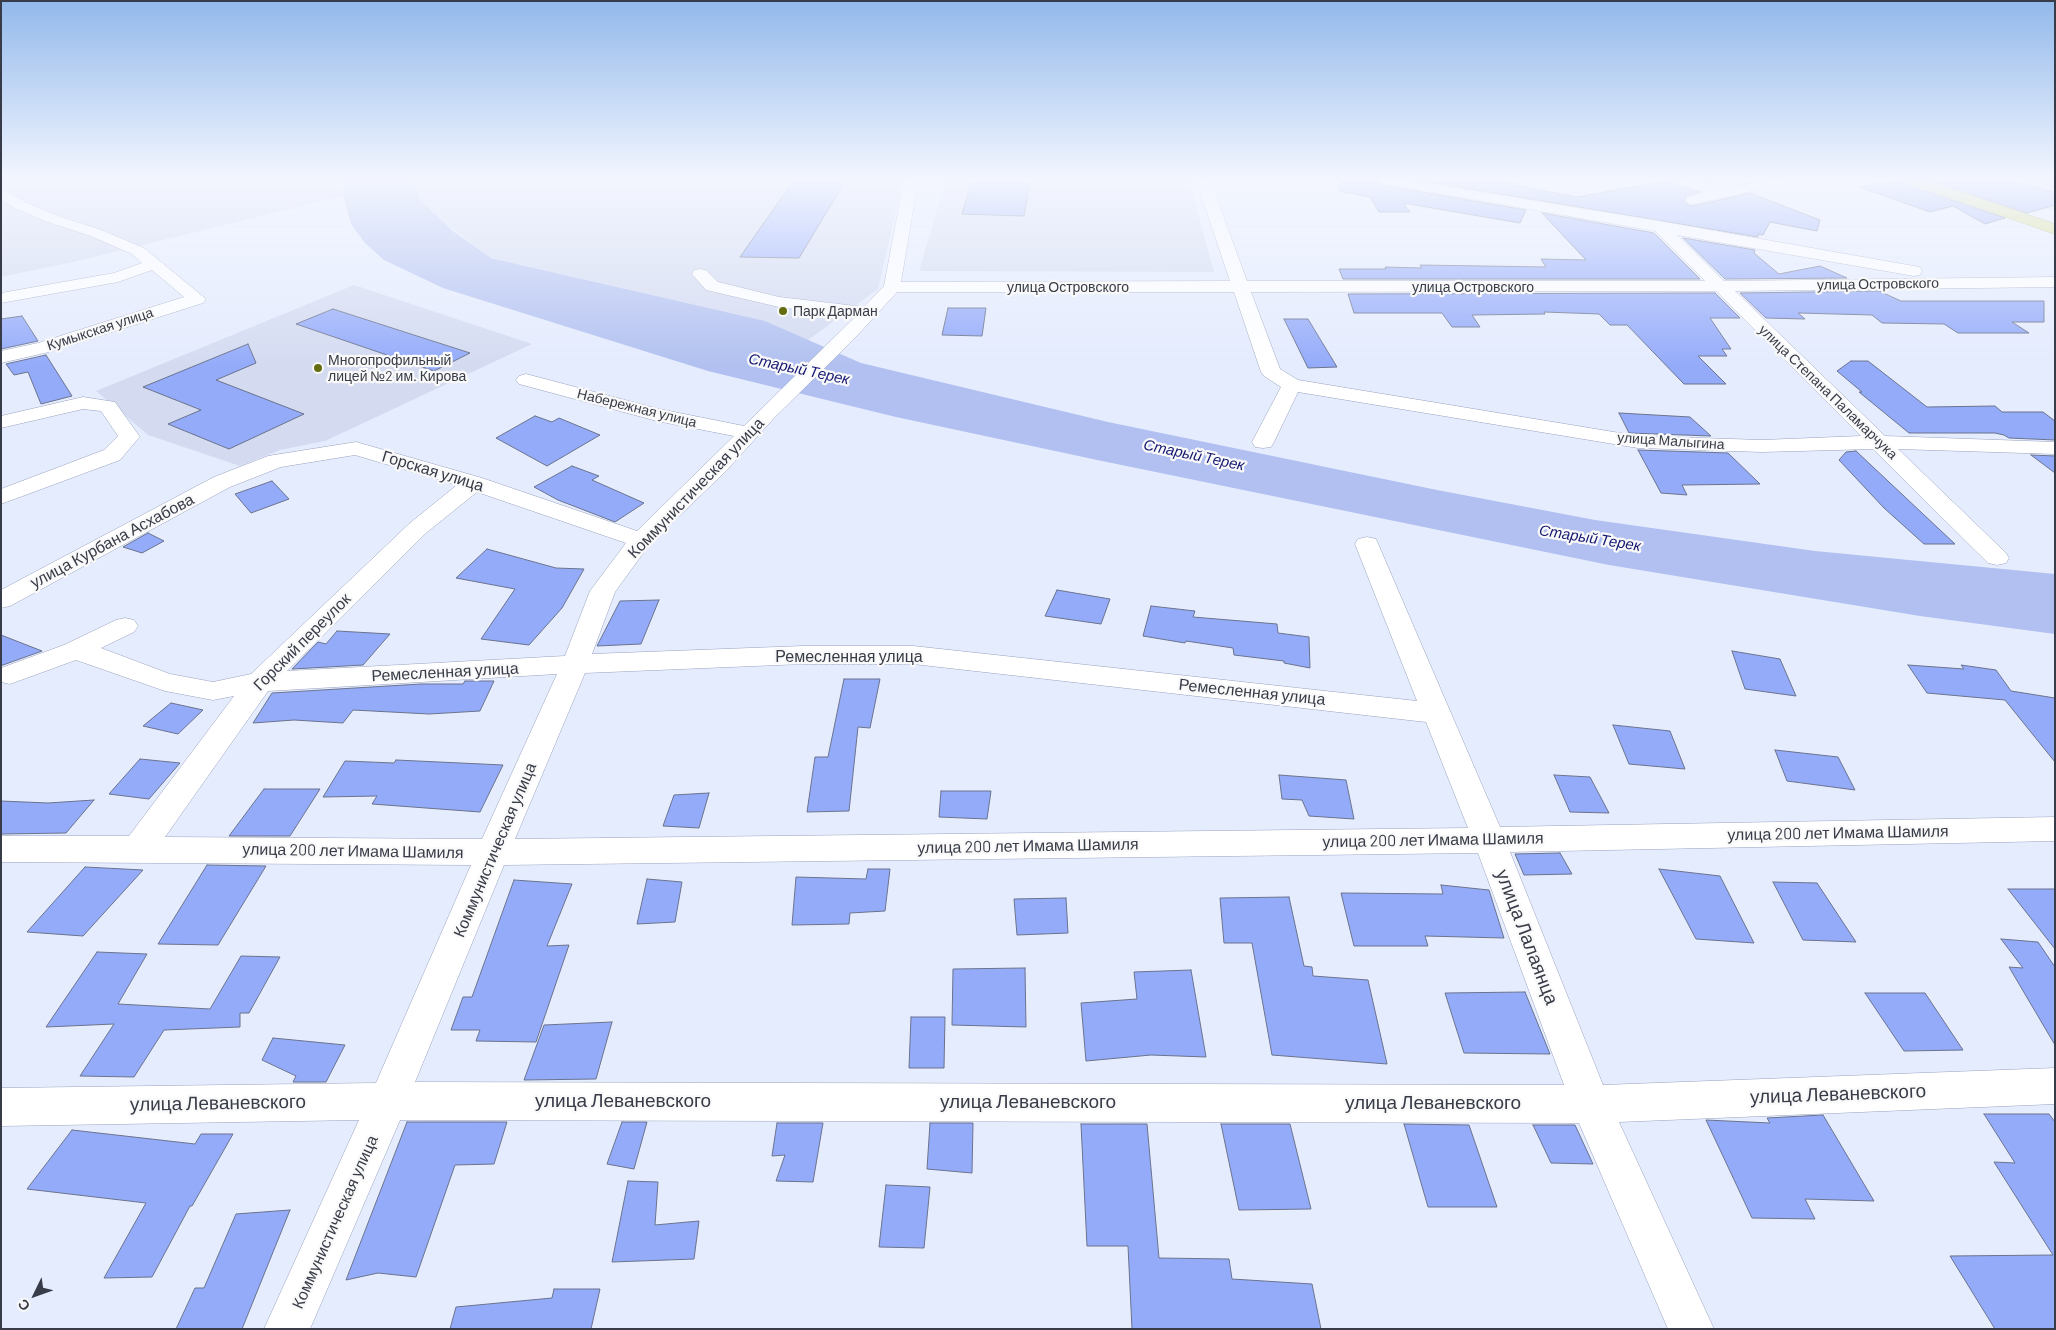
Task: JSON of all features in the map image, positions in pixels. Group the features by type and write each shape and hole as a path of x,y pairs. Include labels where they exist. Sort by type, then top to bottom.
{"street":[{"path":"116,242 138,252 154,264"},
{"path":"700,274 712,286 722,289 779,302 868,313 892,287 900,242"},
{"path":"1226,242 1271,372 1292,385 1263,442"},
{"name":"улица Степана Паламарчука","path":"1675,242 1997,558"},
{"path":"1750,242 1977,282"},
{"path":"1,298 118,277 154,264"},
{"name":"Кумыкская улица","path":"1,357 42,348 197,299 154,264"},
{"name":"улица Островского","path":"892,287 1720,286 2055,282"},
{"name":"Коммунистическая улица","path":"287,1329 388,1101 575,664 603,591 641,540 718,466 868,313"},
{"name":"Набережная улица","path":"526,380 657,415 758,424"},
{"name":"улица Малыгина","path":"1292,385 1638,442 1762,446 1878,442 2055,448"},
{"path":"1,422 82,404 108,406 129,437 112,455 1,497"},
{"name":"Горская улица","path":"222,482 276,462 356,448 474,483 641,540"},
{"name":"улица Курбана Асхабова","path":"1,600 222,482"},
{"name":"Горский переулок","path":"138,849 260,682 418,528 474,483"},
{"name":"улица Лалаянца","path":"1367,544 1489,840 1591,1104 1692,1329"},
{"path":"10,675 74,651 125,626"},
{"name":"Ремесленная улица","path":"74,651 90,654 165,682 213,691 260,682 575,664 802,655 913,655 1436,713"},
{"name":"улица 200 лет Имама Шамиля","path":"1,849 493,852 1489,840 2055,829"},
{"name":"улица Леваневского","path":"1,1107 388,1101 1591,1104 2055,1086"}],"shaded area":[{"path":"1,242 155,242 73,262 1,277"},
{"path":"470,242 889,242 878,289 808,340 764,321 489,257"},
{"path":"928,242 1206,242 1214,272 919,271"},
{"name":"Многопрофильный лицей №2 им. Кирова","path":"354,285 532,344 325,441 280,450 240,466 148,435 96,391"}],"water":[{"name":"Старый Терек","path":"469,242 491,258 765,321 861,363 1108,422 1437,490 1595,520 1815,551 2055,574 2055,634 1920,616 1609,565 896,417 708,371 443,288 384,260 365,243"}],"building":[{"path":"750,242 809,242 799,258 740,257"},
{"path":"1569,242 1663,242 1700,279 1343,279 1339,269 1422,268 1420,265 1546,267 1541,259 1586,260"},
{"path":"1687,242 1707,242 1755,250 1754,253 1779,274 1820,266 1847,278 1725,279"},
{"path":"1879,291 1901,301 2044,301 2044,322 2012,322 2029,333 1958,333 1944,324 1882,323 1872,315 1798,313 1805,319 1766,318 1740,293"},
{"path":"1715,293 1740,318 1710,318 1731,349 1722,349 1727,356 1698,356 1726,384 1684,384 1627,325 1610,325 1599,314 1544,312 1545,314 1472,315 1480,327 1452,327 1442,313 1354,313 1348,294"},
{"path":"948,308 986,308 982,336 942,335"},
{"path":"333,309 470,353 434,371 296,324"},
{"path":"22,316 38,341 1,349 1,319"},
{"path":"1284,319 1308,319 1337,367 1308,368"},
{"path":"248,344 256,363 216,380 304,414 229,449 168,424 201,410 143,387"},
{"path":"46,355 72,396 41,404 28,372 14,375 6,364"},
{"path":"1851,361 1868,361 1927,407 1995,406 2002,412 2043,412 2055,421 2055,440 2009,438 1995,433 1909,433 1859,392 1862,392 1837,371"},
{"path":"1619,413 1690,417 1711,436 1629,433"},
{"path":"535,416 552,422 559,418 600,435 547,466 496,438"},
{"path":"1638,450 1728,453 1760,484 1682,485 1687,495 1661,493"},
{"path":"1856,451 1955,544 1924,544 1884,508 1839,460 1846,452"},
{"path":"2031,455 2055,456 2055,473"},
{"path":"572,466 599,476 592,480 644,503 615,522 558,500 534,487"},
{"path":"272,481 289,499 251,513 235,494"},
{"path":"148,533 164,541 142,553 123,547"},
{"path":"487,549 556,568 584,569 562,608 529,645 481,639 515,589 456,578"},
{"path":"1057,590 1110,599 1101,624 1045,616"},
{"path":"659,600 641,644 597,646 620,601"},
{"path":"1151,606 1195,611 1193,617 1277,624 1278,633 1309,637 1310,668 1284,663 1284,661 1234,655 1233,648 1143,636"},
{"path":"337,631 390,634 363,665 292,669 318,642 326,644"},
{"path":"1,635 42,651 1,665"},
{"path":"1732,651 1780,659 1796,696 1745,689"},
{"path":"1908,665 1964,669 1961,665 1996,670 2011,691 2055,698 2055,762 2005,700 1927,693"},
{"path":"844,679 880,679 870,728 858,727 849,811 807,812 815,757 828,757"},
{"path":"465,681 494,681 480,711 429,714 353,710 343,723 294,720 253,723 272,693 421,684 463,684"},
{"path":"171,703 203,710 178,734 143,726"},
{"path":"1613,725 1670,731 1685,769 1629,764"},
{"path":"1775,750 1838,757 1855,790 1787,781"},
{"path":"140,759 180,763 149,799 109,794"},
{"path":"396,760 503,765 480,812 372,804 377,796 323,797 345,761 394,763"},
{"path":"1279,775 1346,780 1354,819 1309,816 1302,800 1282,799"},
{"path":"1554,775 1590,777 1609,813 1570,812"},
{"path":"264,789 320,789 290,836 229,836"},
{"path":"941,791 991,791 987,819 939,817"},
{"path":"709,793 699,828 663,826 674,795"},
{"path":"94,800 66,833 1,834 1,801 48,803"},
{"path":"1560,853 1572,874 1524,875 1515,854"},
{"path":"207,865 266,866 218,945 158,944"},
{"path":"85,867 143,870 83,936 27,932"},
{"path":"868,869 890,869 885,911 850,913 849,924 792,925 796,877 866,879"},
{"path":"1659,869 1720,876 1754,943 1696,939"},
{"path":"647,879 682,882 675,922 637,924"},
{"path":"514,880 572,884 547,946 569,945 536,1042 476,1041 480,1030 451,1030 463,997 472,997"},
{"path":"1773,882 1817,883 1856,942 1803,940"},
{"path":"1441,885 1489,890 1504,938 1425,936 1428,946 1354,946 1341,893 1443,894"},
{"path":"2008,889 2055,889 2055,949"},
{"path":"1289,897 1304,966 1312,967 1313,976 1368,980 1387,1064 1272,1055 1252,943 1224,943 1220,898"},
{"path":"1066,898 1068,933 1017,935 1014,899"},
{"path":"2001,939 2038,942 2055,967 2055,1045 2009,967 2023,968"},
{"path":"97,952 147,954 118,1004 210,1009 241,956 280,957 249,1013 240,1013 240,1027 164,1030 134,1077 80,1076 114,1024 46,1027"},
{"path":"1025,968 1026,1027 952,1025 953,969"},
{"path":"1191,970 1206,1057 1151,1055 1086,1061 1081,1003 1137,999 1134,972"},
{"path":"1525,992 1550,1054 1464,1053 1445,993"},
{"path":"1865,993 1925,993 1963,1050 1904,1051"},
{"path":"911,1017 945,1017 944,1068 909,1068"},
{"path":"612,1022 596,1079 524,1080 544,1025"},
{"path":"273,1038 345,1045 326,1082 293,1082 296,1076 262,1060"},
{"path":"1984,1114 2049,1114 2055,1122 2055,1329 1995,1329 1950,1256 2053,1255 1994,1162 2015,1163"},
{"path":"1823,1115 1874,1201 1805,1199 1815,1219 1752,1218 1706,1120 1770,1123 1767,1118"},
{"path":"407,1122 507,1122 494,1164 455,1165 416,1277 378,1273 346,1280"},
{"path":"622,1122 647,1122 634,1169 607,1164"},
{"path":"777,1123 823,1123 813,1182 776,1181 785,1155 772,1156"},
{"path":"930,1123 973,1123 972,1173 927,1169"},
{"path":"1081,1124 1147,1124 1159,1258 1229,1259 1232,1279 1312,1284 1321,1329 1132,1329 1128,1246 1087,1246"},
{"path":"1221,1124 1290,1124 1311,1209 1239,1210"},
{"path":"1404,1124 1469,1125 1497,1207 1428,1207"},
{"path":"1533,1125 1575,1125 1593,1164 1551,1163"},
{"path":"72,1130 195,1144 201,1134 233,1134 192,1206 190,1206 152,1277 104,1278 146,1203 27,1189"},
{"path":"628,1181 658,1182 655,1225 699,1221 694,1259 612,1262"},
{"path":"886,1185 930,1187 924,1248 879,1247"},
{"path":"290,1210 242,1329 176,1329 195,1288 204,1288 236,1214"},
{"path":"554,1289 600,1289 591,1329 450,1329 456,1307 552,1298"}],"place":[{"name":"Парк Дарман","path":"783,311"},
{"name":"Многопрофильный лицей №2 им. Кирова","path":"318,368"}]}
